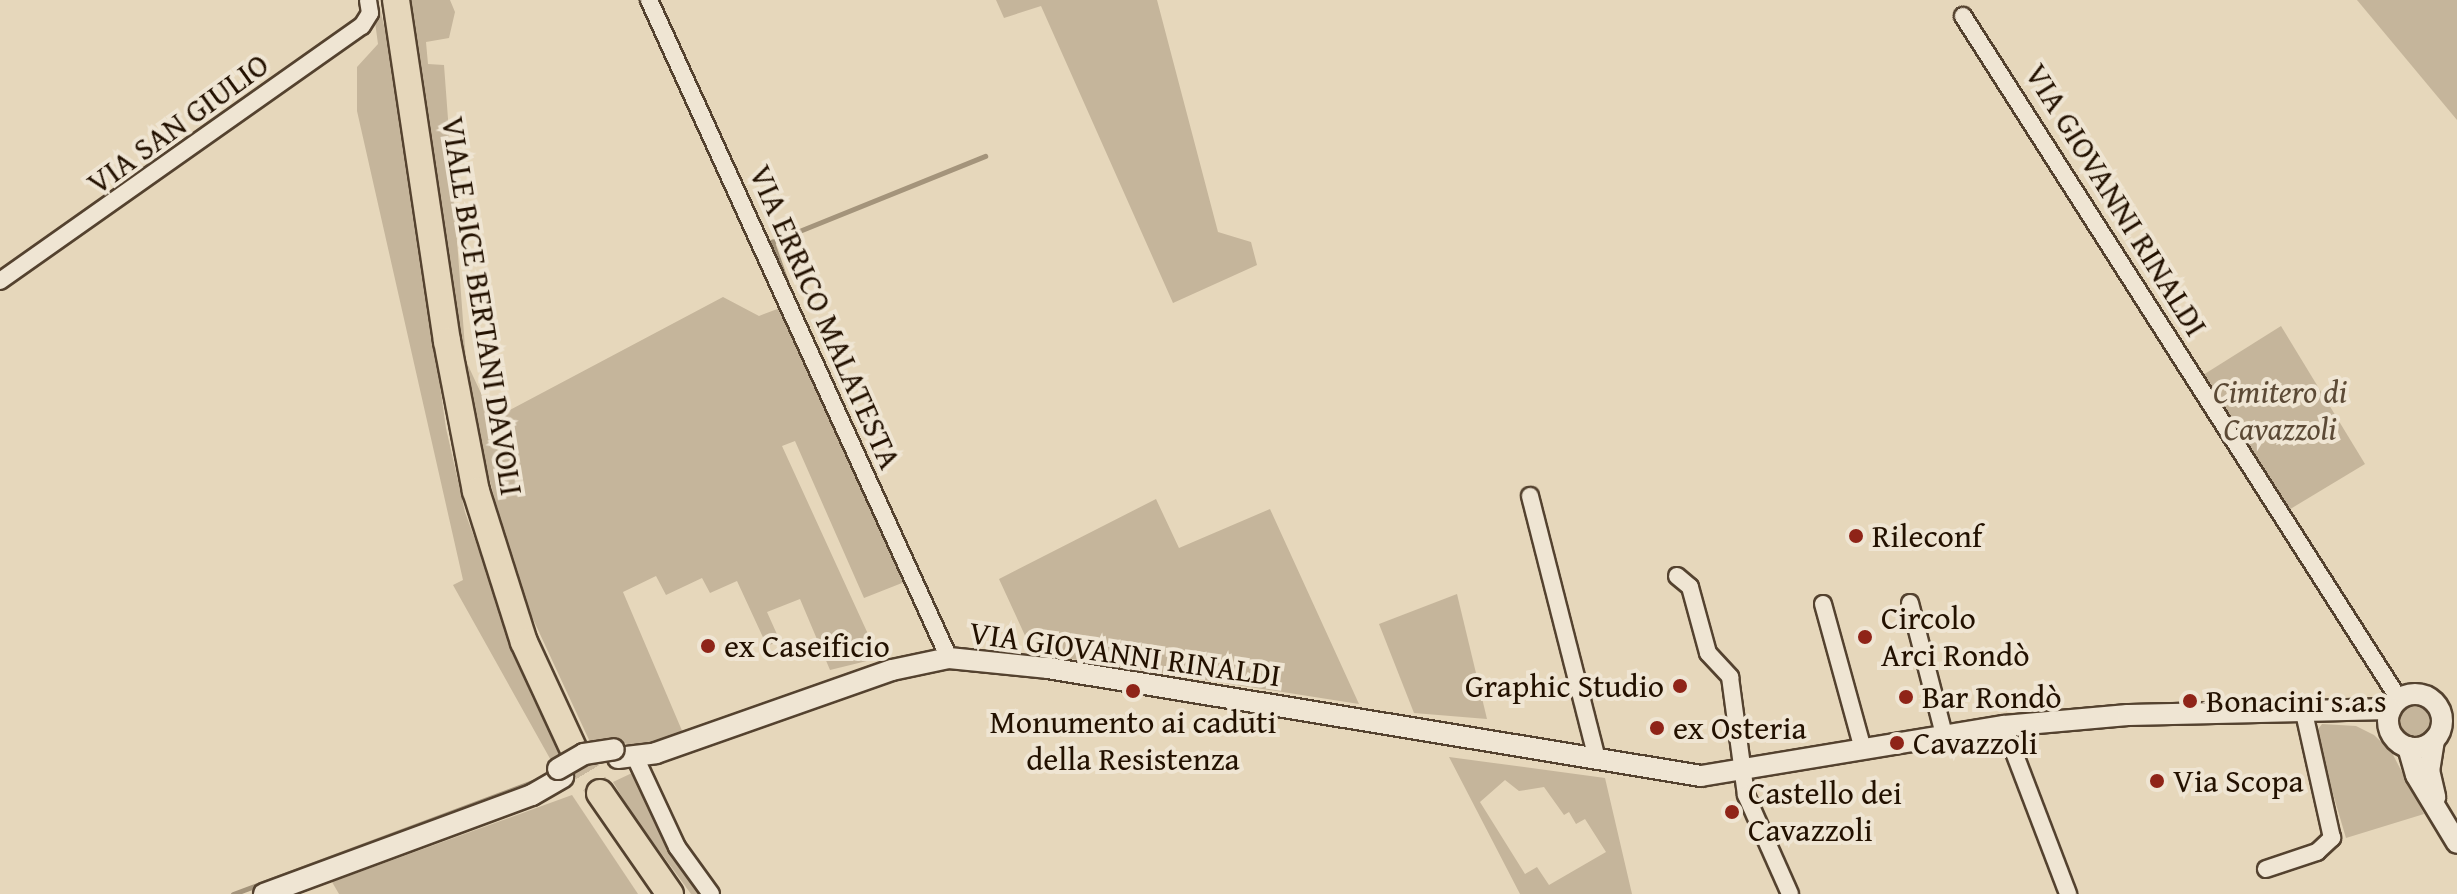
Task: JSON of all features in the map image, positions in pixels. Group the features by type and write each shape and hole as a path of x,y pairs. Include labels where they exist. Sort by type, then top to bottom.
{"highway":[{"name":"VIALE BICE BERTANI DAVOLI","path":"396,0 410,74 447,341 476,491 565,765"},
{"path":"600,793 670,894"}],"street":[{"name":"VIA SAN GIULIO","path":"0,281 362,26 370,13 368,0"},
{"name":"VIA ERRICO MALATESTA","path":"649,0 949,658"},
{"name":"VIA GIOVANNI RINALDI","path":"1963,16 2393,712 2408,747"},
{"path":"1530,496 1597,758"},
{"path":"1677,576 1690,587 1708,653 1730,677 1746,772 1747,798 1790,894"},
{"path":"1910,603 1944,734"},
{"path":"1823,604 1863,749"},
{"name":"VIA GIOVANNI RINALDI","path":"264,894 521,799 565,765 631,755 892,670 949,658 1048,668 1701,776 1746,772 1944,734 2128,715 2356,710 2393,712 2419,694 2445,719"},
{"path":"2266,869 2317,852 2332,838 2304,713"},
{"path":"2445,719 2408,747 2416,775 2457,843"},
{"path":"2437,809 2429,770 2445,719"},
{"path":"2004,726 2068,894"},
{"path":"631,755 677,847 711,894"}],"green space":[{"path":"372,0 378,0 396,77 446,428 465,512 531,695 562,757 553,764 453,585 463,580 357,111 357,67 378,44"},
{"path":"411,0 450,0 455,12 449,38 426,42 428,64 444,65 466,361 493,419 723,297 759,316 788,305 907,581 864,598 795,441 782,446 879,658 830,670 800,599 767,612 780,641 767,646 737,581 710,593 702,578 666,595 656,576 623,592 683,733 645,747 605,740 590,742 520,591 466,389"},
{"path":"996,0 1157,0 1218,232 1251,242 1257,265 1173,303 1041,6 1004,18"},
{"path":"2357,0 2457,0 2457,120"},
{"name":"Cimitero di Cavazzoli","path":"2281,326 2365,464 2287,511 2203,375"},
{"path":"1156,499 1179,548 1270,509 1359,704 1033,653 999,579"},
{"path":"1457,594 1487,719 1414,713 1379,624"},
{"path":"2415,706 2426,710 2430,721 2426,732 2415,736 2404,732 2400,721 2404,710"},
{"path":"2322,724 2356,726 2374,735 2391,751 2424,814 2346,838 2315,733"},
{"path":"1449,757 1605,778 1632,894 1520,894","holes":["1505,780 1519,791 1544,787 1564,815 1569,812 1576,824 1585,819 1606,852 1549,885 1537,867 1525,874 1480,802"]},
{"path":"632,773 671,845 704,894 691,894 613,782"},
{"path":"572,795 638,894 339,894 332,882"}],"waterway":[{"path":"787,284 772,242 985,156"},
{"path":"233,894 540,779"}],"tunnel":[{"path":"574,750 600,793"}],"place":[{"name":"Rileconf","path":"1856,536"},
{"name":"Circolo Arci Rondò","path":"1865,637"},
{"name":"ex Caseificio","path":"708,646"},
{"name":"Graphic Studio","path":"1680,686"},
{"name":"Monumento ai caduti della Resistenza","path":"1133,691"},
{"name":"Bar Rondò","path":"1906,697"},
{"name":"Bonacini s.a.s","path":"2190,701"},
{"name":"ex Osteria","path":"1657,728"},
{"name":"Cavazzoli","path":"1897,743"},
{"name":"Via Scopa","path":"2157,781"},
{"name":"Castello dei Cavazzoli","path":"1732,812"}]}
